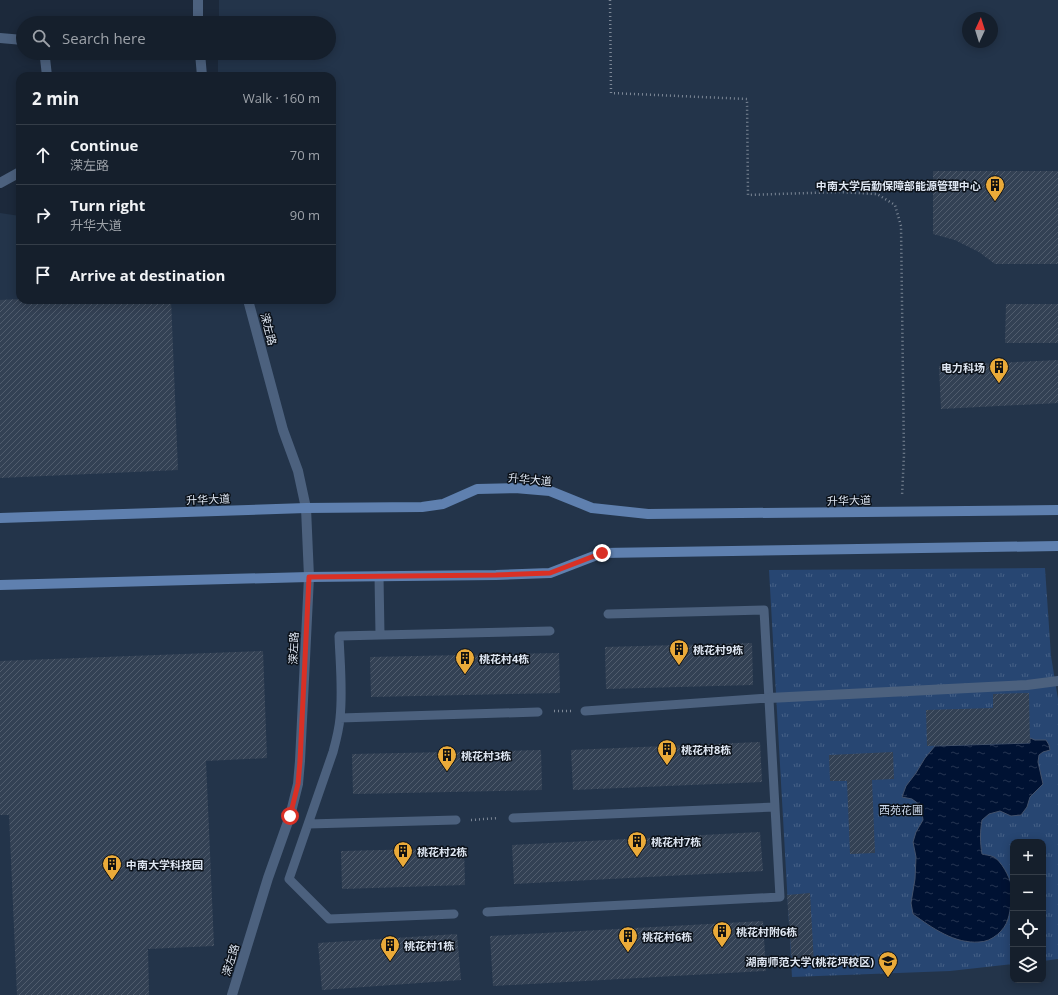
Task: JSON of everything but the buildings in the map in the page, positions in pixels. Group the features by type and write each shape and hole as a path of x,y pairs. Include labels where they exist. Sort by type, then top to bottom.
{"street":[{"path":"198,0 198,16"},
{"path":"0,38 16,39"},
{"path":"45,60 47,72"},
{"path":"201,60 202,72"},
{"path":"0,183 16,174"},
{"name":"溁左路","path":"232,995 268,878 290,816 298,784 309,577 306,508 298,471 283,430 249,304"},
{"name":"升华大道","path":"0,518 306,508 422,507 443,504 477,489 515,488 550,491 592,508 648,514 1058,510"},
{"path":"0,585 309,577 550,573 602,553 1058,546"},
{"path":"769,698 1027,685 1058,681"}],"lane":[{"path":"379,576 380,635"},
{"path":"487,912 780,897 764,610 608,614"},
{"path":"454,914 329,919 289,879 333,752 340,718 339,636 550,631"},
{"path":"585,711 769,698"},
{"path":"340,718 538,712"},
{"path":"513,818 775,806"},
{"path":"308,824 456,820"}],"path":[{"path":"610,0 611,93 747,99 748,195 838,192 877,194 895,205 901,226 904,455 901,511"},
{"path":"538,712 585,711"},
{"path":"456,820 513,818"}],"shaded area":[{"path":"219,0 1058,0 1058,995 0,995 0,213 16,215 16,304 336,304 336,72 218,72 218,60 336,60 336,16 219,16"}],"green space":[{"name":"西苑花圃","path":"1045,568 1051,656 1058,699 1058,959 1046,961 1046,839 1010,839 1010,964 950,971 792,977 769,570"}],"water":[{"path":"1030,738 1035,740 1046,740 1049,745 1050,750 1039,755 1038,762 1043,784 1030,797 1027,807 1021,815 1011,816 1000,811 989,814 982,820 981,824 980,837 982,854 992,856 997,859 1009,878 1010,908 1006,923 997,935 989,940 970,942 953,938 936,930 913,914 911,903 915,879 916,857 913,842 916,832 923,820 921,806 912,799 902,797 906,786 935,746 1030,743"}],"place":[{"name":"中南大学后勤保障部能源管理中心","path":"995,202"},
{"name":"电力科场","path":"999,384"},
{"name":"桃花村9栋","path":"679,666"},
{"name":"桃花村4栋","path":"465,675"},
{"name":"桃花村8栋","path":"667,766"},
{"name":"桃花村3栋","path":"447,772"},
{"name":"桃花村7栋","path":"637,858"},
{"name":"桃花村2栋","path":"403,868"},
{"name":"中南大学科技园","path":"112,881"},
{"name":"桃花村附6栋","path":"722,948"},
{"name":"桃花村6栋","path":"628,953"},
{"name":"桃花村1栋","path":"390,962"},
{"name":"湖南师范大学(桃花坪校区)","path":"888,978"}],"route":[{"path":"290,816 298,784 300,761 309,577 550,573 602,553"}]}
